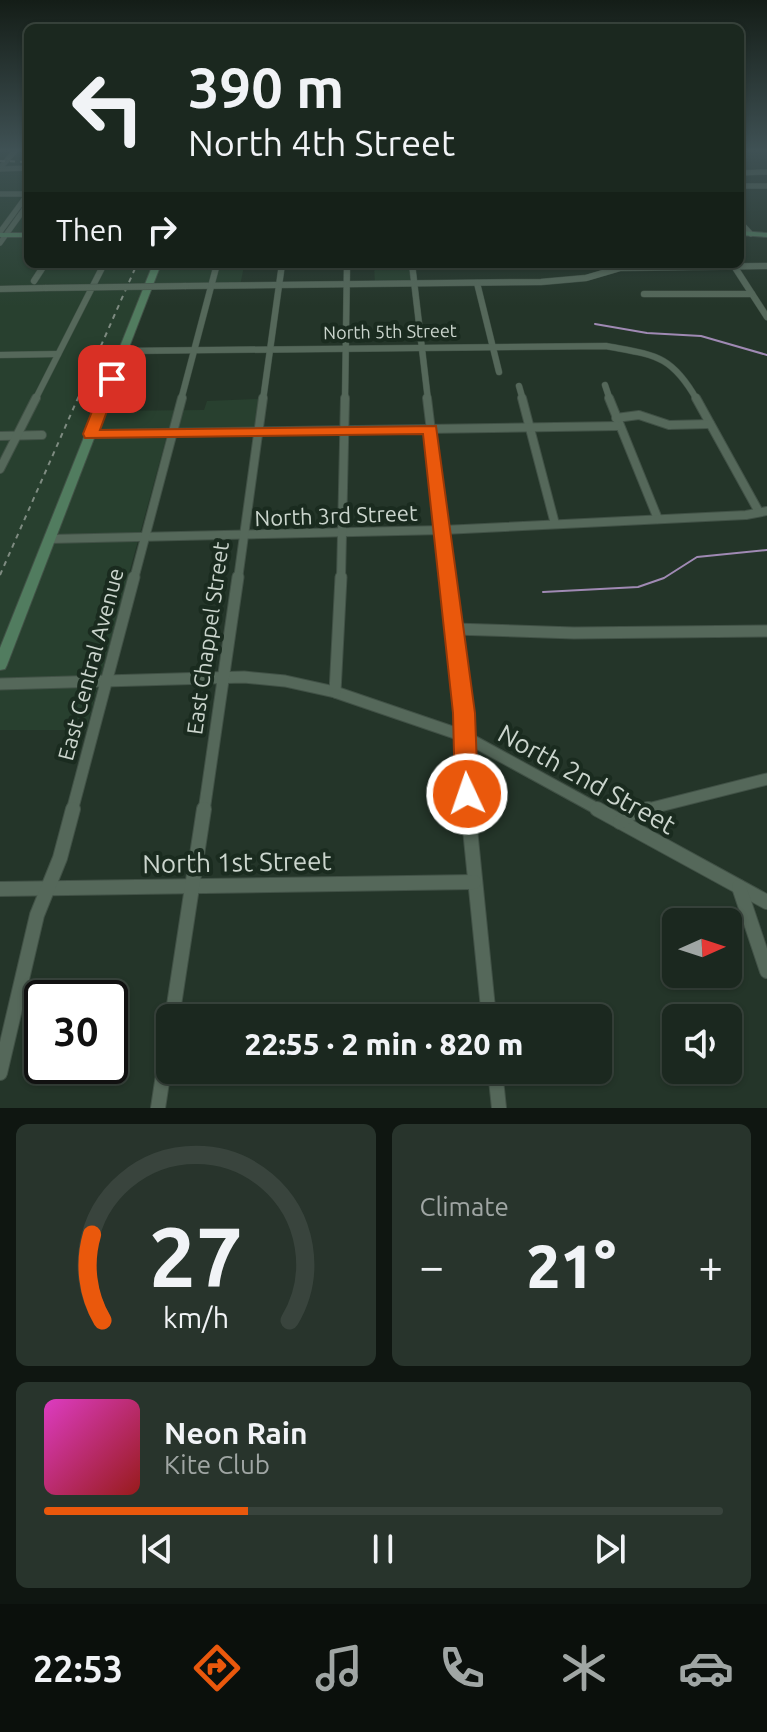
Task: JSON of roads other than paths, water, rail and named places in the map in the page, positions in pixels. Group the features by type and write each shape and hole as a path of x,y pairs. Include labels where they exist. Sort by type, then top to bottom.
{"main road":[{"path":"744,233 767,235"},
{"path":"2,237 24,237"},
{"path":"0,665 155,268"}],"street":[{"path":"2,237 3,222 20,203"},
{"path":"2,237 24,209"},
{"path":"744,226 751,234"},
{"path":"744,266 767,266"},
{"path":"34,281 42,268"},
{"path":"0,469 102,268"},
{"name":"East Central Avenue","path":"0,1073 26,959 60,858 216,268"},
{"name":"East Chappel Street","path":"174,1004 281,268"},
{"path":"335,692 343,533 347,268"},
{"path":"412,268 455,629 474,882 487,1004"},
{"path":"0,289 477,283 586,278 620,268"},
{"path":"735,268 767,317"},
{"path":"477,283 499,372"},
{"path":"644,294 752,294"},
{"name":"North 5th Street","path":"123,351 606,346 656,355 683,375 710,424"},
{"path":"0,355 58,354"},
{"path":"605,385 617,422 658,519"},
{"path":"519,386 555,524"},
{"path":"91,434 530,427 617,422 639,415 669,425 710,424 763,512"},
{"path":"0,436 42,435"},
{"name":"North 3rd Street","path":"50,539 443,530 763,512"},
{"path":"455,629 574,633 767,631"},
{"name":"North 2nd Street","path":"0,684 224,677 285,681 335,692 464,736 767,902"},
{"path":"620,822 640,811 767,779"},
{"path":"640,811 638,824 644,835"},
{"name":"North 1st Street","path":"0,889 474,882"},
{"path":"739,887 767,971"},
{"path":"158,1108 162,1084"},
{"path":"496,1084 499,1108"}],"waterway":[{"path":"595,324 647,333 701,336 767,355"},
{"path":"543,592 638,587 664,578 697,557 767,550"}],"railway":[{"path":"0,575 135,268"}]}
